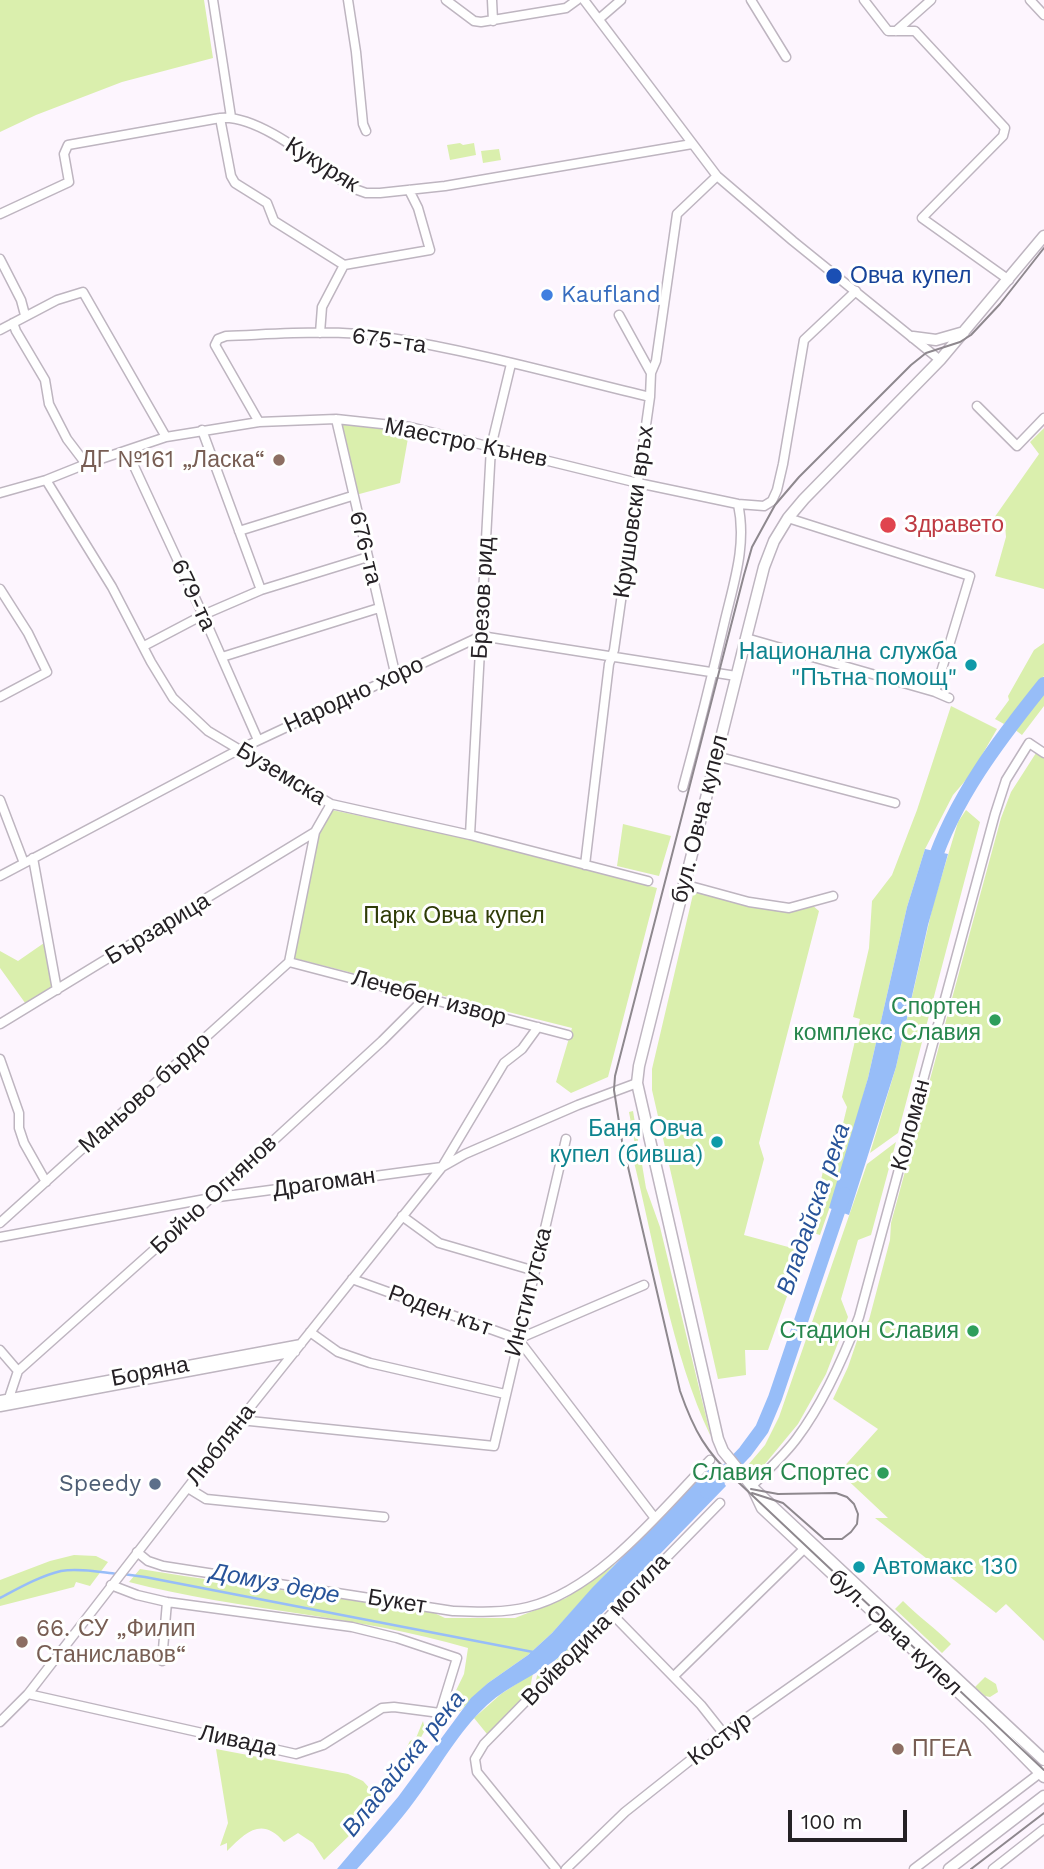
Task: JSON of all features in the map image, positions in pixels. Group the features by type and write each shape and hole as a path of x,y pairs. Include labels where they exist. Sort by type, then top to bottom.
{"main road":[{"name":"бул. Овча купел","path":"1044,236 940,360 804,499 774,541 764,566 736,676 637,1083 711,1413 723,1451 807,1545 1044,1760"},
{"path":"913,337 936,340 964,331"},
{"name":"бул. Овча купел","path":"887,1619 1043,1773"},
{"path":"949,1869 1044,1796"}],"street":[{"path":"214,0 231,117"},
{"path":"348,0 366,131"},
{"path":"446,0 478,22 566,8 577,0"},
{"path":"492,0 493,20"},
{"path":"584,0 717,176 793,242 940,360"},
{"path":"599,19 621,0"},
{"path":"751,0 786,57"},
{"path":"864,0 888,31 915,32"},
{"path":"896,31 931,0"},
{"path":"1030,0 1044,15"},
{"path":"906,22 1003,124 1005,130 1003,136 922,218 1009,280"},
{"name":"Кукуряк","path":"0,214 69,181 64,154 68,145 220,118 231,117 248,121 352,188 366,193 409,190 692,144"},
{"path":"220,118 231,176 235,183 265,201 274,221 345,265 430,250 418,208 409,190"},
{"name":"Крушовски връх","path":"586,865 608,664 638,483 651,373 656,361 677,215 717,176"},
{"path":"0,259 21,300 25,315"},
{"path":"320,333 322,307 345,265"},
{"name":"Маестро Кънев","path":"0,493 46,480 166,437 259,422 336,419 410,427 638,483 757,507 772,501 783,464 804,340 856,291"},
{"path":"0,330 25,315 83,292 166,437"},
{"path":"619,315 651,373"},
{"path":"13,323 45,380 48,404 67,439 86,464"},
{"name":"675-та","path":"259,422 215,345 218,339 226,336 320,333 384,337 650,397"},
{"name":"Брезов рид","path":"470,835 491,447 511,364"},
{"path":"977,406 1017,446 1044,418"},
{"name":"676-та","path":"336,419 396,677"},
{"path":"202,430 261,590"},
{"name":"679-та","path":"127,451 258,740"},
{"name":"Буземска","path":"46,480 111,587 173,698 208,731 331,804 470,835 648,881"},
{"path":"239,531 352,496"},
{"path":"683,787 743,542 738,504"},
{"path":"788,518 970,576 935,692"},
{"path":"144,646 203,615 261,590 296,577 368,557"},
{"path":"0,589 28,633 47,672 0,697"},
{"path":"222,657 379,608"},
{"path":"481,636 736,676"},
{"name":"Народно хоро","path":"0,876 258,740 481,636"},
{"path":"746,638 949,698"},
{"name":"Коломан","path":"752,1486 796,1440 825,1394 859,1317 1006,780 1030,743 1044,753"},
{"path":"716,756 895,803"},
{"path":"0,800 24,863"},
{"path":"289,962 315,832 331,804"},
{"name":"Бързарица","path":"0,1024 315,832"},
{"path":"33,858 57,990"},
{"path":"684,884 750,902 789,908 833,897"},
{"name":"Лечебен извор","path":"289,962 568,1035"},
{"name":"Маньово бърдо","path":"0,1223 289,962"},
{"name":"Бойчо Огнянов","path":"4,1399 18,1371 211,1198 382,1041 427,996"},
{"name":"Любляна","path":"0,1722 28,1694 240,1420 442,1167 504,1063 531,1039 538,1027"},
{"path":"0,1059 19,1113 21,1133 46,1182"},
{"name":"Любляна","path":"442,1167 465,1154 578,1105 637,1083"},
{"name":"Институтска","path":"240,1420 494,1446 566,1139"},
{"name":"Драгоман","path":"0,1237 211,1198 442,1167"},
{"path":"402,1216 439,1243 536,1271"},
{"name":"Роден кът","path":"352,1279 518,1339 644,1285"},
{"path":"310,1332 338,1352 370,1363 505,1394"},
{"path":"518,1339 654,1517"},
{"name":"Боряна","path":"4,1399 301,1344"},
{"path":"0,1350 18,1371"},
{"name":"Боряна","path":"0,1407 295,1352"},
{"name":"Войводина могила","path":"453,1611 490,1613 529,1607 582,1583 611,1561 710,1460"},
{"path":"188,1488 206,1499 384,1517"},
{"name":"Войводина могила","path":"556,1869 477,1772 475,1759 484,1744 720,1503"},
{"path":"674,1676 807,1545"},
{"name":"Букет","path":"137,1552 163,1566 453,1611"},
{"name":"Букет","path":"113,1582 137,1595 167,1602 352,1628 397,1638 457,1658 440,1713"},
{"path":"162,1661 167,1602"},
{"path":"612,1614 674,1676 724,1734"},
{"name":"Костур","path":"566,1869 625,1812 724,1734 887,1619"},
{"name":"Ливада","path":"28,1694 296,1754 323,1745 382,1708 440,1713"},
{"path":"914,1869 1043,1773"},
{"path":"993,1869 1044,1829"}],"green space":[{"path":"0,0 204,0 213,58 122,82 0,132"},
{"path":"474,143 476,155 450,160 447,145"},
{"path":"499,149 501,160 483,163 481,151"},
{"path":"336,419 410,427 400,483 352,496"},
{"path":"1044,428 1044,589 995,576 1006,537 1005,525 994,518 1039,454 1030,442"},
{"path":"1044,643 1044,676 1004,724 995,719 1009,700 1008,696 1034,650"},
{"path":"1044,691 1044,706 1022,735 1014,729"},
{"path":"951,706 997,729 971,774 953,795 925,849 907,907 868,1078 843,1169 820,1235 810,1232 827,1152 839,1140 847,1107 842,1097 860,1019 853,1017 869,948 872,901 892,875 917,810"},
{"name":"Спортен комплекс Славия","path":"1036,753 1044,758 1044,1641 1006,1604 996,1613 875,1518 888,1518 839,1472 878,1429 833,1399 861,1329 869,1320 890,1240 891,1223 1001,818 1011,792"},
{"name":"Парк Овча купел","path":"332,810 471,839 657,888 608,1077 571,1093 556,1082 572,1028 293,958 319,834"},
{"path":"966,810 980,822 898,1133 870,1153 896,1067 933,905 958,822"},
{"path":"623,824 671,836 659,876 617,866"},
{"path":"694,890 749,905 812,905 819,911 759,1143 764,1159 744,1235 803,1251 768,1350 745,1350 746,1375 718,1379 652,1090 652,1069"},
{"path":"44,943 53,992 28,1007 0,968 0,951 18,961"},
{"path":"633,1111 646,1188 660,1227 711,1437 685,1370 665,1298 632,1154 636,1150 629,1112"},
{"path":"896,1142 871,1235 858,1240 841,1299 848,1317 826,1374 798,1424 755,1476 748,1465 765,1445 779,1417 867,1164"},
{"path":"74,1555 96,1556 108,1562 90,1586 76,1582 74,1587 0,1606 0,1580"},
{"path":"616,1563 552,1633 528,1655 488,1683 460,1711 448,1716 447,1709 464,1674 468,1648 384,1628 214,1600 129,1582 140,1569 432,1612 445,1618 515,1618 566,1598"},
{"path":"903,1601 951,1644 942,1653 895,1609"},
{"path":"578,1639 535,1685 538,1671 550,1666"},
{"path":"533,1673 529,1693 487,1734 474,1718 501,1694"},
{"path":"985,1677 996,1684 998,1692 990,1697 975,1687"},
{"path":"423,1721 425,1730 396,1783 378,1798 352,1833 324,1860 313,1843 298,1833 284,1842 276,1834 261,1828 248,1833 227,1851 227,1843 220,1846 228,1823 216,1749 348,1774 363,1781 373,1792 390,1779 410,1741 416,1738"}],"water":[{"path":"925,849 948,854 928,925 896,1067 849,1215 829,1208 868,1078 907,907"},
{"path":"712,1466 726,1486 563,1654 487,1705 458,1738 409,1808 357,1869 337,1869 398,1797 471,1698 528,1655 552,1633 592,1588"}],"waterway":[{"name":"Владайска река","path":"932,867 952,818 979,771 1044,684"},
{"name":"Владайска река","path":"707,1492 745,1452 762,1429 844,1194"},
{"name":"Домуз дере","path":"0,1598 37,1579 61,1571 82,1570 117,1574"},
{"name":"Домуз дере","path":"123,1574 533,1652"}],"tram line":[{"path":"1044,248 1000,304 971,335 960,342 926,353 911,365 799,477 775,505 752,547 615,1076 614,1090 622,1141 680,1391 702,1440 737,1481 1044,1770"},
{"path":"751,1489 778,1494 836,1493 847,1497 854,1504 858,1514 857,1524 842,1539 824,1539 783,1503 752,1493"},
{"path":"971,1869 1044,1813"}],"place":[{"name":"Овча купел","path":"834,276"},
{"name":"Kaufland","path":"547,295"},
{"name":"ДГ №161 „Ласка“","path":"279,460"},
{"name":"Здравето","path":"888,525"},
{"name":"Национална служба \"Пътна помощ\"","path":"971,665"},
{"name":"Спортен комплекс Славия","path":"995,1020"},
{"name":"Баня Овча купел (бивша)","path":"717,1142"},
{"name":"Стадион Славия","path":"973,1331"},
{"name":"Славия Спортес","path":"883,1473"},
{"name":"Speedy","path":"155,1484"},
{"name":"Автомакс 130","path":"859,1567"},
{"name":"66. СУ „Филип Станиславов“","path":"22,1642"},
{"name":"ПГЕА","path":"898,1749"}]}
